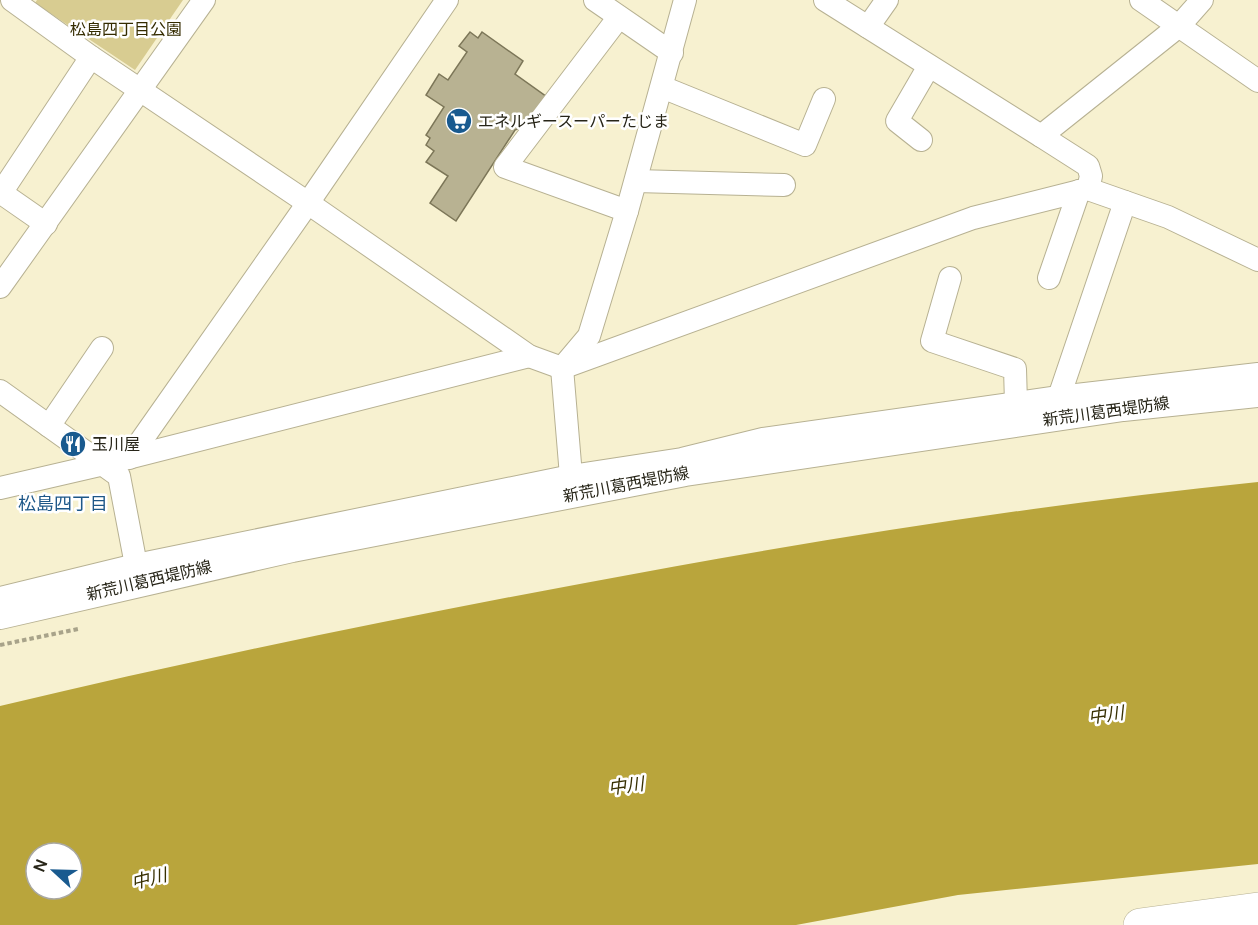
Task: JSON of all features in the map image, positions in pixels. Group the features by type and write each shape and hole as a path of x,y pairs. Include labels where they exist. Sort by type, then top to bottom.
{"highway":[{"path":"1140,925 1258,909"}],"main road":[{"name":"新荒川葛西堤防線","path":"0,615 57,592 292,548 684,466 1123,407 1258,393"}],"street":[{"path":"12,0 140,91 530,356 562,368 973,218 1084,190 1168,217 1258,260"},
{"path":"0,287 204,0"},
{"path":"129,458 447,0"},
{"path":"595,0 672,53"},
{"path":"571,476 562,368 589,336 636,181 685,0"},
{"path":"825,0 1088,166 1091,176 1049,278"},
{"path":"868,27 887,0"},
{"path":"1141,0 1258,81"},
{"path":"1041,136 1179,26 1202,0"},
{"path":"619,16 506,166 627,211"},
{"path":"46,224 1,193 91,57"},
{"path":"921,140 897,121 929,66"},
{"path":"662,87 805,145 824,99"},
{"path":"636,181 784,185"},
{"path":"1059,397 1125,202"},
{"path":"950,278 932,341 1014,369 1016,403"},
{"path":"49,426 102,348"},
{"path":"0,488 129,458 530,356"},
{"path":"0,598 57,592 136,565 571,476 684,466 763,439 1059,397 1258,374"},
{"path":"0,391 119,476 136,565"}],"path":[{"path":"0,645 78,629"}],"green space":[{"name":"松島四丁目公園","path":"37,0 183,0 135,70 35,3"}],"water":[{"name":"中川","path":"1258,482 1258,864 958,895 796,925 0,925 0,706 146,672 438,611 836,539 1089,502"}],"building":[{"path":"470,32 478,38 482,32 523,61 515,74 547,97 524,126 515,130 456,221 430,203 448,176 426,162 434,151 426,145 430,138 426,135 444,107 426,95 439,74 448,80 467,52 459,46"}],"place":[{"name":"エネルギースーパーたじま","path":"459,121"},
{"name":"玉川屋","path":"73,444"}],"district":[{"name":"松島四丁目","path":"63,504"}]}
